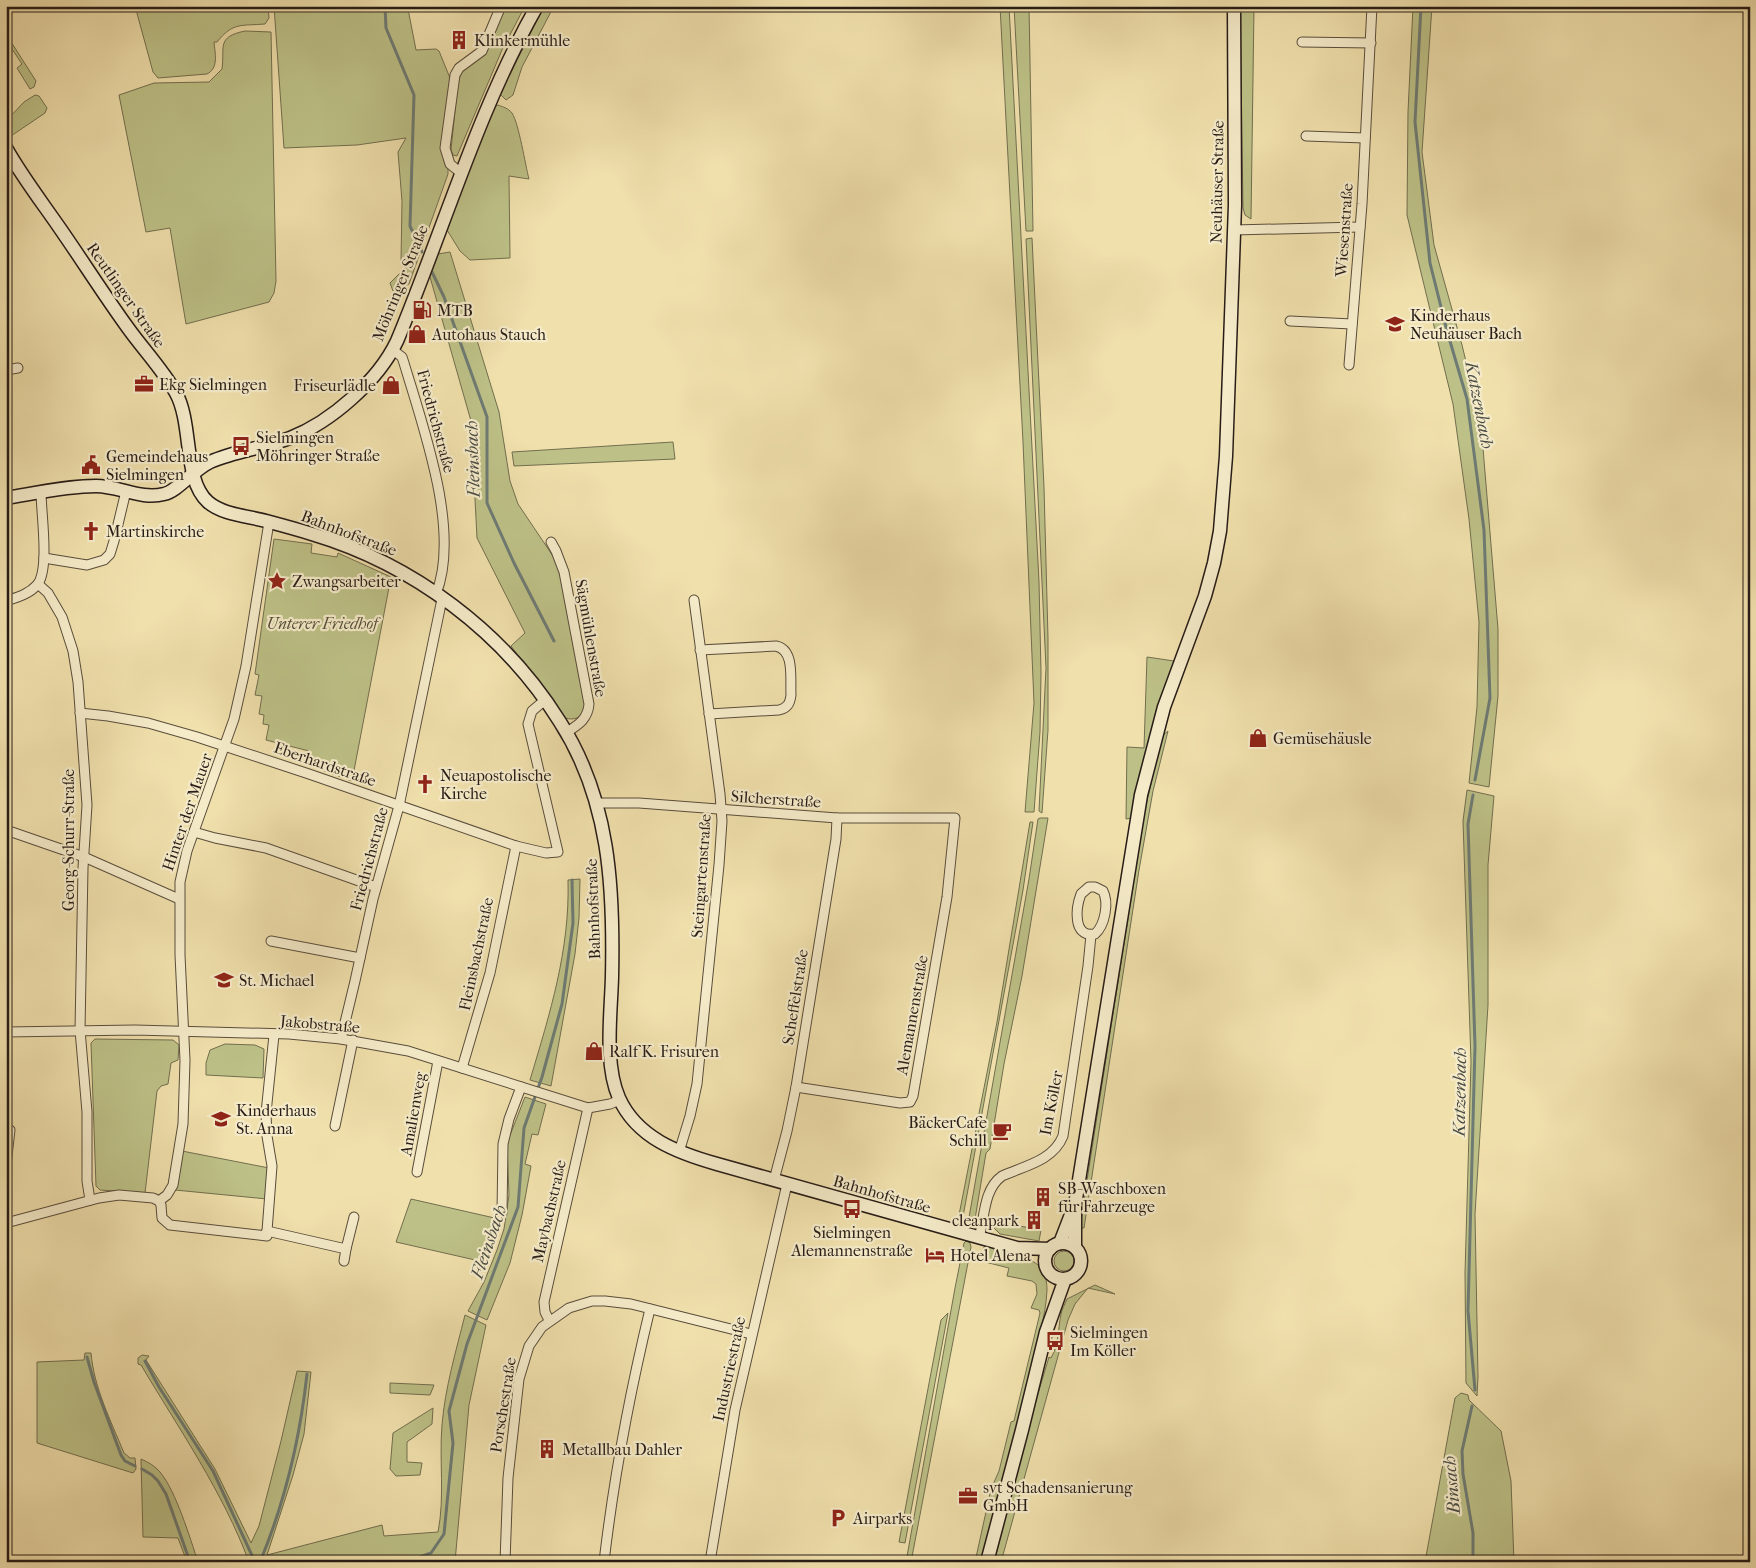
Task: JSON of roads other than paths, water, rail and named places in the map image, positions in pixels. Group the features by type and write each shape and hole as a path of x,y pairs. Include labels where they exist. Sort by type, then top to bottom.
{"main road":[{"name":"Möhringer Straße","path":"126,491 146,495 164,494 171,491 193,472 210,462 289,438 316,424 352,398 378,370 392,350 491,98 537,6"},
{"name":"Neuhäuser Straße","path":"1075,1205 1141,795 1159,723 1205,596 1218,545 1224,493 1234,230 1234,6"},
{"name":"Reutlinger Straße","path":"6,148 124,323 173,389 184,412 193,472"},
{"name":"Bahnhofstraße","path":"193,472 201,494 212,505 223,510 319,536 368,555 395,567 439,597 479,627 504,650 522,670 567,732 582,764 596,802 607,849 613,919 611,1062 615,1088 620,1100 640,1128 657,1141 679,1152 1020,1249 1049,1269"},
{"path":"6,498 97,486 126,491"},
{"path":"1051,1317 1049,1269 1046,1256 1055,1246 1075,1205"},
{"path":"1049,1269 1058,1278 1065,1279 1073,1276 1081,1265 1080,1256 1075,1247 1075,1205"},
{"path":"1055,1246 1068,1244 1075,1247"},
{"name":"Bahnhofstraße","path":"1020,1249 1055,1246"},
{"path":"986,1562 1051,1317 1065,1279"}],"street":[{"path":"461,173 450,164 445,148 455,75 459,68 482,51 501,6"},
{"name":"Wiesenstraße","path":"1349,365 1360,228 1372,6"},
{"path":"1302,42 1370,43"},
{"path":"1306,136 1365,138"},
{"path":"1234,230 1360,228"},
{"path":"1290,321 1352,324"},
{"name":"Friedrichstraße","path":"341,1038 376,888 399,806 443,574 445,547 435,473 402,357 392,350"},
{"path":"6,370 18,368"},
{"path":"44,558 87,565 104,560 110,554 126,491"},
{"path":"6,601 30,592 42,578 44,558 41,492"},
{"name":"Hinter der Mauer","path":"159,1201 167,1194 172,1185 183,1124 185,1060 179,899 182,866 234,719 246,666 269,522"},
{"name":"Sägmühlenstraße","path":"551,542 564,572 588,704 586,717 567,732"},
{"name":"Georg-Schurr-Straße","path":"38,584 48,592 67,630 76,666 80,713 87,805 80,1030 86,1093 87,1182 90,1200"},
{"name":"Steingartenstraße","path":"679,1152 692,1110 697,1084 719,865 722,810 694,600"},
{"path":"700,650 776,646 782,647 789,655 791,701 787,707 779,710 709,714"},
{"name":"Eberhardstraße","path":"80,713 148,723 226,746 516,846 546,853 558,852 528,724 532,711 545,700"},
{"name":"Silcherstraße","path":"596,802 639,803 837,818 955,818"},
{"name":"Scheffelstraße","path":"774,1180 796,1086 836,839 837,818"},
{"name":"Alemannenstraße","path":"796,1086 900,1103 910,1102 913,1096 945,912 955,818"},
{"path":"6,830 84,857 179,899"},
{"path":"194,832 276,851 376,888"},
{"name":"Fleinsbachstraße","path":"462,1068 490,973 516,846"},
{"name":"Im Köller","path":"1094,887 1104,891 1106,901 1102,926 1095,934 1091,935 1079,926 1077,915 1080,894 1084,889 1094,887"},
{"name":"Im Köller","path":"979,1238 987,1200 993,1184 1002,1176 1050,1155 1063,1136 1091,935"},
{"path":"270,941 360,958"},
{"name":"Jakobstraße","path":"6,1032 80,1030 289,1034 341,1038 408,1051 588,1108 605,1106 620,1100"},
{"path":"6,1223 90,1200 119,1195 152,1198 159,1201 162,1218 170,1225 267,1236 272,1166 267,1136 266,1113 274,1035"},
{"path":"335,1126 353,1040"},
{"name":"Amalienweg","path":"417,1172 438,1061"},
{"path":"502,1213 503,1144 507,1126 524,1088"},
{"name":"Maybachstraße","path":"549,1320 545,1312 544,1302 588,1108"},
{"path":"6,1165 10,1130"},
{"name":"Industriestraße","path":"710,1562 729,1442 751,1334 787,1184"},
{"path":"344,1261 354,1217"},
{"path":"267,1231 346,1249"},
{"name":"Porschestraße","path":"504,1562 508,1478 519,1379 529,1346 549,1320 569,1308 592,1302 617,1302 650,1308 751,1334"},
{"path":"604,1562 621,1445 650,1308"}],"waterway":[{"name":"Fleinsbach","path":"385,6 386,28 414,95 410,226 422,252"},
{"name":"Katzenbach","path":"1421,6 1415,122 1430,263 1467,399 1484,530 1490,698 1475,780"},
{"name":"Fleinsbach","path":"432,272 444,297 487,417 487,503 514,563 554,641"},
{"name":"Katzenbach","path":"1473,795 1468,824 1475,1046 1468,1311 1475,1390"},
{"name":"Fleinsbach","path":"406,1562 431,1553 444,1534 453,1443 449,1411 467,1344 518,1207 524,1128 542,1077 562,1004 573,923 572,880"},
{"path":"87,1357 94,1382 121,1455 125,1461 135,1466"},
{"path":"145,1361 159,1387 213,1471 255,1562"},
{"path":"260,1562 277,1516 290,1470 296,1446 307,1374"},
{"name":"Binsach","path":"1472,1406 1462,1451 1463,1474 1473,1533 1473,1562"},
{"path":"142,1469 158,1481 166,1494 190,1562"}],"place":[{"name":"Klinkermühle","path":"459,40"},
{"name":"MTB","path":"422,310"},
{"name":"Kinderhaus Neuhäuser Bach","path":"1395,324"},
{"name":"Autohaus Stauch","path":"417,334"},
{"name":"Ekg Sielmingen","path":"144,384"},
{"name":"Friseurlädle","path":"391,385"},
{"name":"Sielmingen Möhringer Straße","path":"241,446"},
{"name":"Gemeindehaus Sielmingen","path":"91,465"},
{"name":"Martinskirche","path":"91,531"},
{"name":"Zwangsarbeiter","path":"277,581"},
{"name":"Gemüsehäusle","path":"1258,738"},
{"name":"Neuapostolische Kirche","path":"425,784"},
{"name":"St. Michael","path":"224,980"},
{"name":"Ralf K. Frisuren","path":"594,1051"},
{"name":"Kinderhaus St. Anna","path":"221,1119"},
{"name":"BäckerCafe Schill","path":"1002,1131"},
{"name":"SB-Waschboxen für Fahrzeuge","path":"1043,1197"},
{"name":"Sielmingen Alemannenstraße","path":"852,1209"},
{"name":"cleanpark","path":"1034,1220"},
{"name":"Hotel Alena","path":"935,1255"},
{"name":"Sielmingen Im Köller","path":"1055,1341"},
{"name":"Metallbau Dahler","path":"547,1449"},
{"name":"svt Schadensanierung GmbH","path":"968,1496"},
{"name":"Airparks","path":"838,1518"}],"park label":[{"name":"Unterer Friedhof","path":"322,623"}]}
